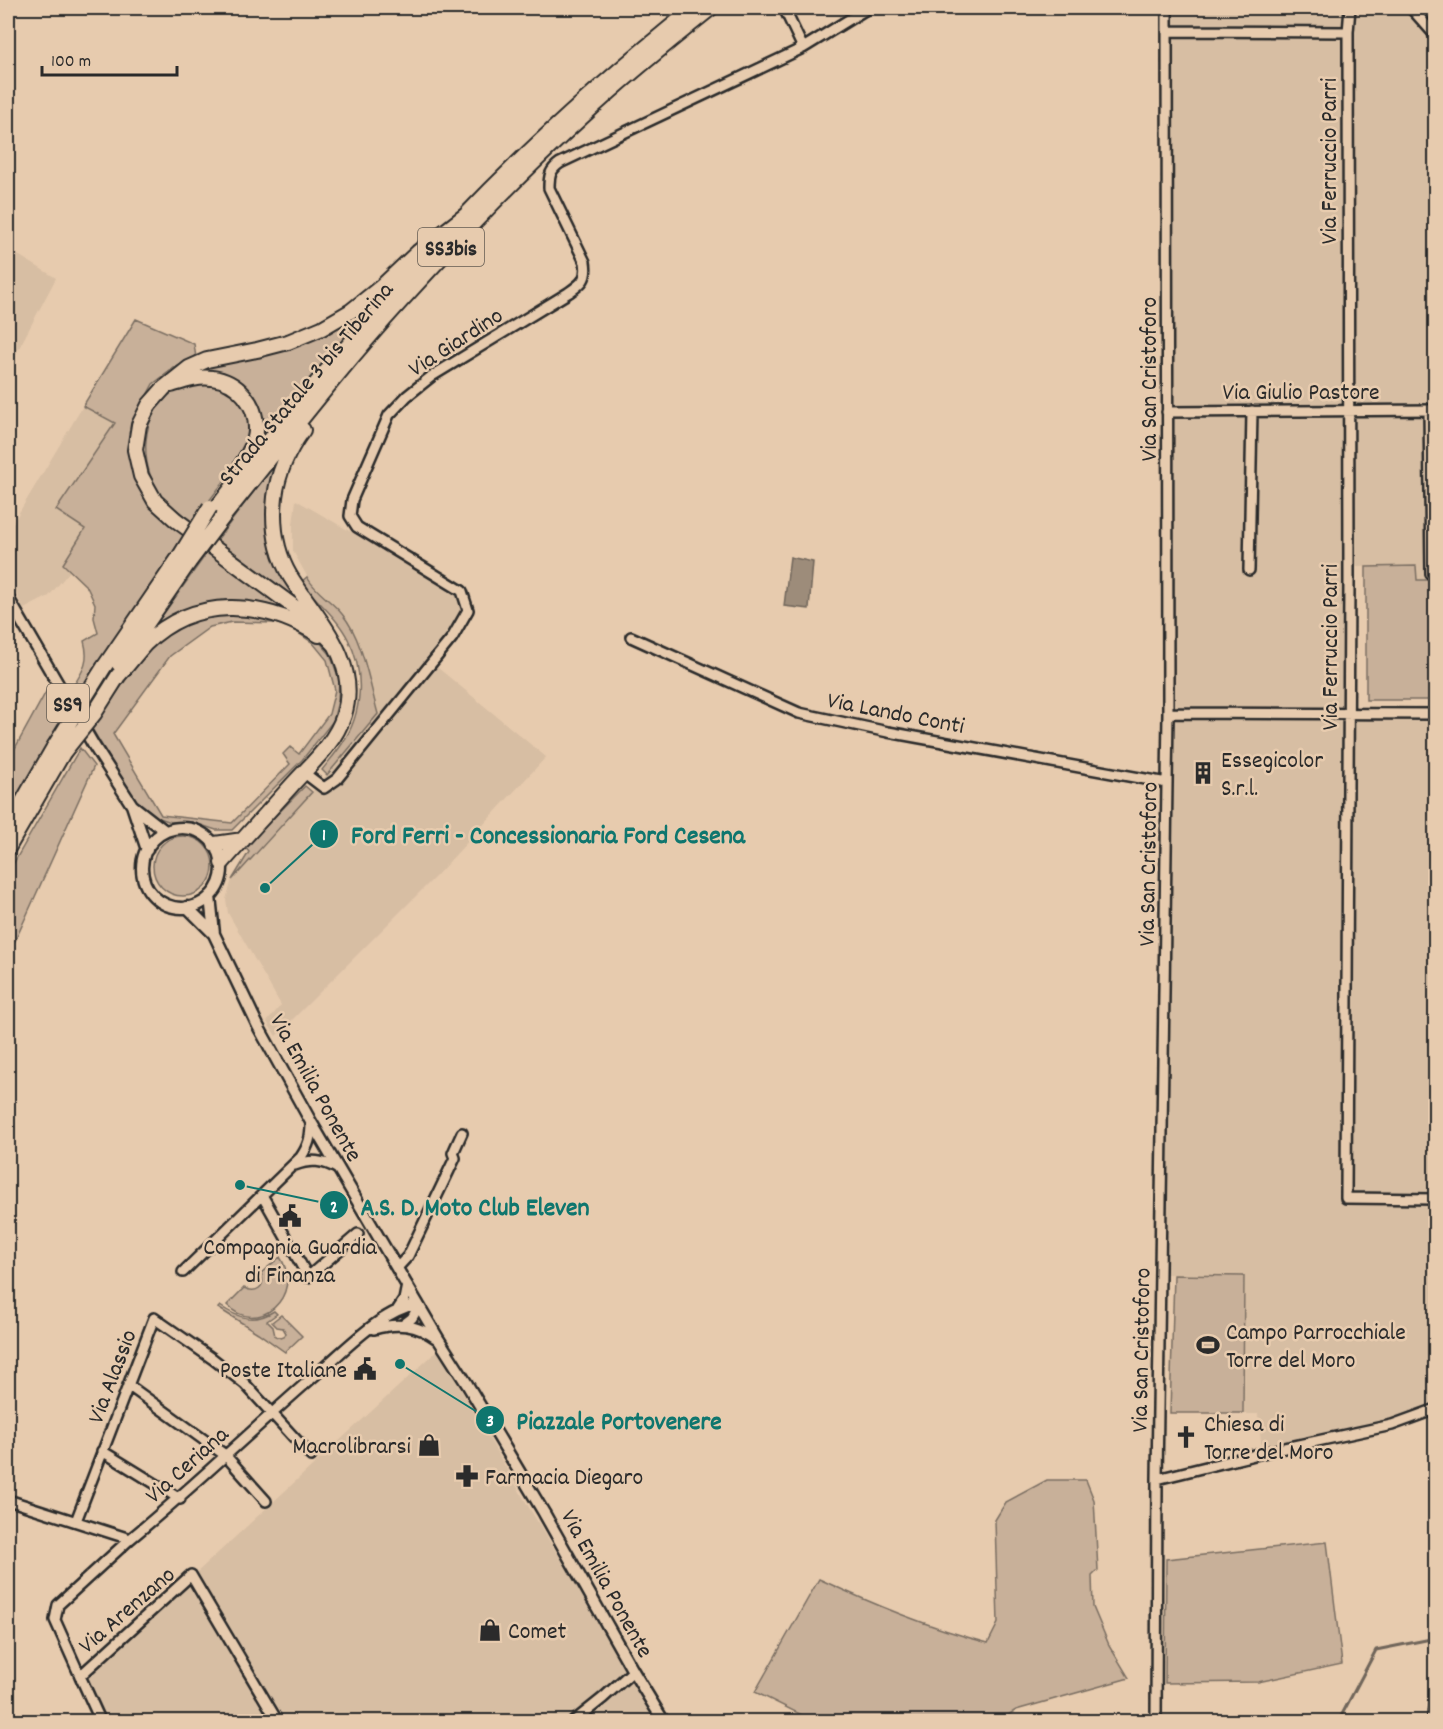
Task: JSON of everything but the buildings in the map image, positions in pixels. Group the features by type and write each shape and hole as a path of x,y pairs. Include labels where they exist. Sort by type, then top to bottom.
{"highway":[{"name":"Strada Statale 3 bis Tiberina","path":"112,672 184,559 252,461 392,294 466,215 575,108 694,8"},
{"name":"Strada Statale 3 bis Tiberina","path":"216,511 401,301 528,167 631,72 711,8"},
{"path":"336,646 297,609 176,520 155,501 141,476 135,450 139,425 149,405 164,388 189,368 207,360 288,342 322,328 351,311 381,287 418,252 466,215"},
{"path":"222,863 330,741 344,716 349,693 346,668 336,646 309,601 290,575 277,545 273,515 277,485 285,460 298,436 326,401 347,363"},
{"path":"164,388 194,378 213,378 232,384 247,397 255,413 256,432 247,457 216,511"},
{"path":"8,827 58,750 94,714 112,672 171,625 199,612 225,608 249,608 273,613 316,633 336,646"},
{"path":"8,848 58,750"},
{"path":"215,844 243,840"}],"main road":[{"name":"SS9","path":"8,598 94,746 132,806 147,850"},
{"name":"SS9","path":"132,806 165,831"},
{"path":"179,828 192,829 205,835 215,844 222,863 219,881 210,896 187,907 170,905 150,891 142,872 143,860 154,839 165,831 179,828"},
{"name":"Via Emilia Ponente","path":"210,896 214,934"},
{"name":"Via Emilia Ponente","path":"187,907 214,934 258,1026 324,1146 473,1393 664,1722"},
{"path":"1433,1722 1436,1692"}],"street":[{"path":"784,8 802,48"},
{"name":"Via Giardino","path":"303,772 324,788 337,779 452,638 468,610 462,591 357,527 350,516 352,500 389,415 407,396 432,376 581,283 587,272 585,262 549,188 549,176 553,168 802,48 868,8"},
{"name":"Via San Cristoforo","path":"1156,1722 1168,713 1167,8"},
{"name":"Via Ferruccio Parri","path":"1350,8 1348,32 1347,1198 1436,1199"},
{"path":"1412,8 1436,36"},
{"path":"1168,31 1348,32"},
{"path":"1432,410 1433,574"},
{"name":"Via Giulio Pastore","path":"1167,412 1432,410"},
{"path":"1249,570 1252,411"},
{"name":"Via Lando Conti","path":"632,637 799,713 888,732 1167,783"},
{"path":"1168,713 1436,714"},
{"path":"303,1159 311,1134 311,1122"},
{"path":"397,1268 408,1256 455,1158 453,1153 462,1133"},
{"path":"183,1272 292,1166 303,1159 314,1156 324,1146"},
{"path":"303,1159 322,1161 338,1169"},
{"path":"262,1196 308,1277 358,1234"},
{"path":"398,1310 404,1300 407,1285"},
{"path":"403,1325 412,1318 418,1305"},
{"name":"Via Ceriana","path":"80,1676 55,1620 58,1605 130,1539 180,1499 272,1412 366,1332 398,1310 418,1305"},
{"name":"Via Alassio","path":"76,1521 154,1318 229,1371 272,1412"},
{"name":"Via Ceriana","path":"366,1332 381,1327 409,1325 439,1340"},
{"path":"128,1385 225,1455 266,1501"},
{"path":"1158,1479 1392,1425 1436,1409"},
{"path":"272,1412 311,1456"},
{"path":"102,1451 180,1499"},
{"path":"8,1500 130,1539"},
{"name":"Via Arenzano","path":"101,1722 80,1676 191,1575 278,1722"},
{"path":"573,1722 633,1671"}],"shaded area":[{"path":"1173,8 1420,8 1436,26 1435,580 1416,580 1416,566 1344,567 1344,720 1435,721 1435,1401 1411,1414 1369,1426 1262,1450 1258,1414 1244,1414 1245,1275 1167,1274"},
{"path":"10,250 56,278 8,369 8,256"},
{"path":"381,295 383,297 259,446 262,413 252,393 240,382 226,375 195,372 210,364 251,356"},
{"path":"136,319 194,344 196,358 174,368 153,384 138,412 131,447 149,500 165,519 184,535 78,697 72,688 86,661 84,641 98,633 94,618 95,604 87,587 63,564 85,529 56,510 115,423 83,406"},
{"path":"213,383 228,389 242,400 249,415 251,433 244,455 193,522 161,496 154,483 146,455 148,427 162,402 177,389"},
{"path":"83,406 115,423 56,510 86,529 63,564 70,571 49,596 24,609 8,579 8,531"},
{"path":"287,447 270,516 307,606 217,540"},
{"path":"296,500 458,594 461,613 447,635 426,658 546,757 436,876 276,1036 267,1022 281,1005 228,913 226,899 232,880 312,792 378,714 356,637 342,614 313,587 293,551"},
{"path":"209,550 310,624 271,605 226,600 193,607 149,634"},
{"path":"790,557 813,562 809,609 784,606"},
{"path":"1416,566 1417,580 1435,580 1435,700 1366,700 1366,567"},
{"path":"307,577 349,624 360,648 378,714 327,775 322,770 342,744 354,719 358,706 359,679 348,639 332,616 301,582"},
{"path":"222,611 272,616 318,640 330,654 339,679 338,701 333,721 302,760 232,830 216,830 192,822 171,822 154,816 137,803 92,729 127,678 157,642 169,632 198,618","holes":["232,622 275,623 289,627 313,643 327,660 335,690 329,714 299,754 290,747 283,754 290,764 232,823 161,815 113,734 170,656 210,627"]},
{"path":"47,690 64,716 8,812 8,761"},
{"path":"80,748 94,766 15,941 8,940 8,873"},
{"path":"305,786 312,792 232,880 249,852 245,847"},
{"path":"177,836 189,836 205,844 211,854 213,866 211,878 205,888 189,896 177,896 161,888 153,872 153,860 161,844"},
{"path":"280,1257 286,1272 286,1285 282,1298 274,1308 264,1314 251,1316 239,1314 227,1305 244,1288 256,1290 259,1288 262,1282 261,1273"},
{"name":"Campo Parrocchiale Torre del Moro","path":"1174,1275 1244,1276 1243,1413 1170,1413"},
{"path":"220,1306 233,1314 246,1318 260,1317 274,1311 277,1314 267,1321 273,1327 275,1336 281,1338 286,1333 283,1328 277,1327 272,1322 281,1315 302,1336 285,1352 218,1308"},
{"path":"438,1350 531,1511 661,1721 95,1721 79,1681"},
{"path":"1047,1480 1086,1480 1094,1500 1098,1570 1092,1576 1093,1607 1109,1645 1129,1678 1016,1710 997,1722 799,1721 802,1715 755,1692 819,1579 902,1615 988,1643 998,1623 995,1520 1006,1502"},
{"path":"1327,1542 1342,1664 1258,1682 1165,1683 1166,1559"}],"waterway":[{"path":"1338,1722 1376,1650 1436,1638"}],"place":[{"name":"Essegicolor S.r.l.","path":"1203,773"},
{"name":"Ford Ferri - Concessionaria Ford Cesena","path":"265,888"},
{"name":"A.S. D. Moto Club Eleven","path":"240,1185"},
{"name":"Compagnia Guardia di Finanza","path":"290,1216"},
{"name":"Campo Parrocchiale Torre del Moro","path":"1208,1345"},
{"name":"Piazzale Portovenere","path":"400,1364"},
{"name":"Poste Italiane","path":"365,1369"},
{"name":"Chiesa di Torre del Moro","path":"1186,1437"},
{"name":"Macrolibrarsi","path":"429,1445"},
{"name":"Farmacia Diegaro","path":"467,1476"},
{"name":"Comet","path":"490,1630"}]}
